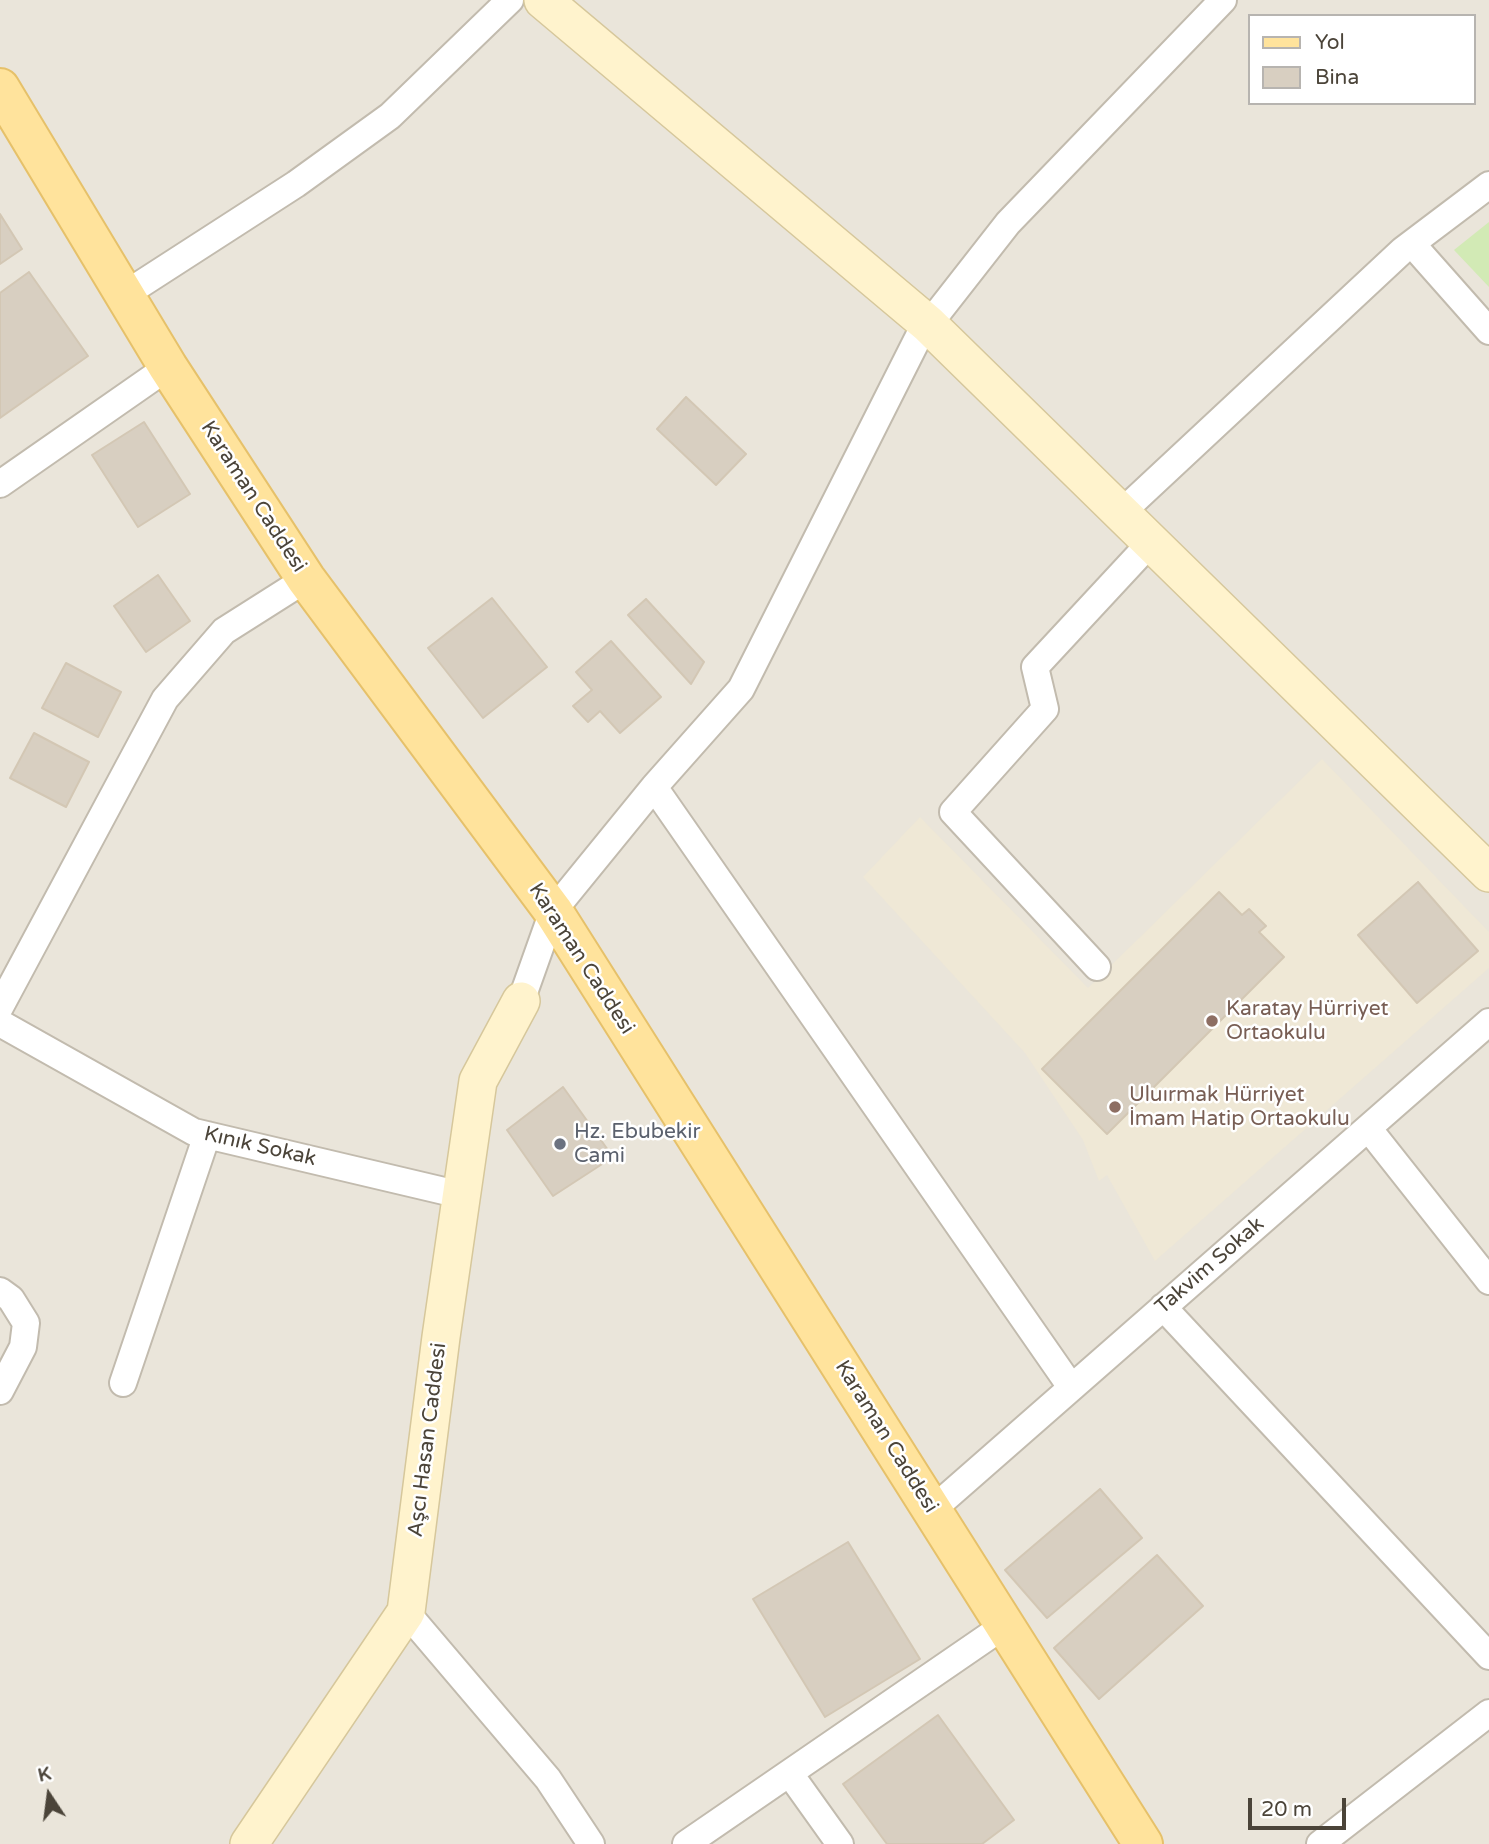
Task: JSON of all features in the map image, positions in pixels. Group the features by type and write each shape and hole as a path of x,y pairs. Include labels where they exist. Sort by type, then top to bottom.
{"main road":[{"name":"Karaman Caddesi","path":"0,88 168,367 306,579 553,911 1143,1844"}],"street":[{"path":"124,295 296,184 390,116 510,0"},
{"path":"543,0 928,324 1489,873"},
{"path":"521,1001 553,911 654,787 741,688 918,338 1008,223 1223,0"},
{"path":"1122,512 1412,244 1489,185"},
{"path":"1412,244 1489,331"},
{"path":"0,484 168,367"},
{"path":"1097,967 953,813 1045,709 1035,667 1152,541"},
{"path":"0,1007 165,699 224,631 306,579"},
{"path":"654,787 1071,1387"},
{"name":"Aşcı Hasan Caddesi","path":"249,1844 406,1612 478,1081 521,1001"},
{"name":"Takvim Sokak","path":"932,1510 1489,1022"},
{"name":"Kınık Sokak","path":"0,1023 194,1132 461,1195"},
{"path":"1368,1128 1489,1281"},
{"path":"123,1383 207,1135"},
{"path":"0,1291 11,1299 26,1323 23,1347 12,1374 0,1391"},
{"path":"1163,1307 1489,1656"},
{"path":"406,1612 548,1779 591,1844"},
{"path":"686,1844 1005,1625"},
{"path":"1320,1844 1489,1713"},
{"path":"790,1774 839,1844"}],"shaded area":[{"path":"0,0 1489,0 1489,1844 0,1844"},
{"name":"Karatay Hürriyet Ortaokulu","path":"1322,759 1489,932 1489,968 1155,1261 1107,1175 1099,1181 1083,1140 1025,1053 863,877 920,817 1088,988"}],"green space":[{"path":"1489,222 1489,287 1454,250"}],"building":[{"path":"0,214 22,249 0,264"},
{"path":"29,272 88,356 0,418 0,293"},
{"path":"686,397 746,454 716,485 657,429"},
{"path":"144,422 190,494 138,527 92,455"},
{"path":"158,575 190,621 146,652 114,606"},
{"path":"492,598 547,667 483,718 428,648"},
{"path":"646,599 704,662 691,684 628,615"},
{"path":"611,641 661,697 620,733 600,711 588,722 573,706 592,690 576,672"},
{"path":"66,663 121,692 98,737 42,708"},
{"path":"34,733 89,762 66,807 10,778"},
{"path":"1418,882 1478,951 1417,1003 1358,935"},
{"path":"1219,892 1242,915 1249,909 1266,926 1259,932 1284,957 1107,1134 1042,1069"},
{"name":"Hz. Ebubekir Cami","path":"563,1087 613,1157 553,1196 507,1130"},
{"path":"1100,1489 1142,1538 1047,1618 1005,1570"},
{"path":"848,1542 920,1659 825,1717 753,1599"},
{"path":"1157,1555 1203,1606 1099,1699 1054,1648"},
{"path":"938,1715 1014,1820 982,1844 887,1844 843,1784"}],"place":[{"name":"Karatay Hürriyet Ortaokulu","path":"1212,1021"},
{"name":"Uluırmak Hürriyet İmam Hatip Ortaokulu","path":"1115,1107"},
{"name":"Hz. Ebubekir Cami","path":"560,1144"}]}
